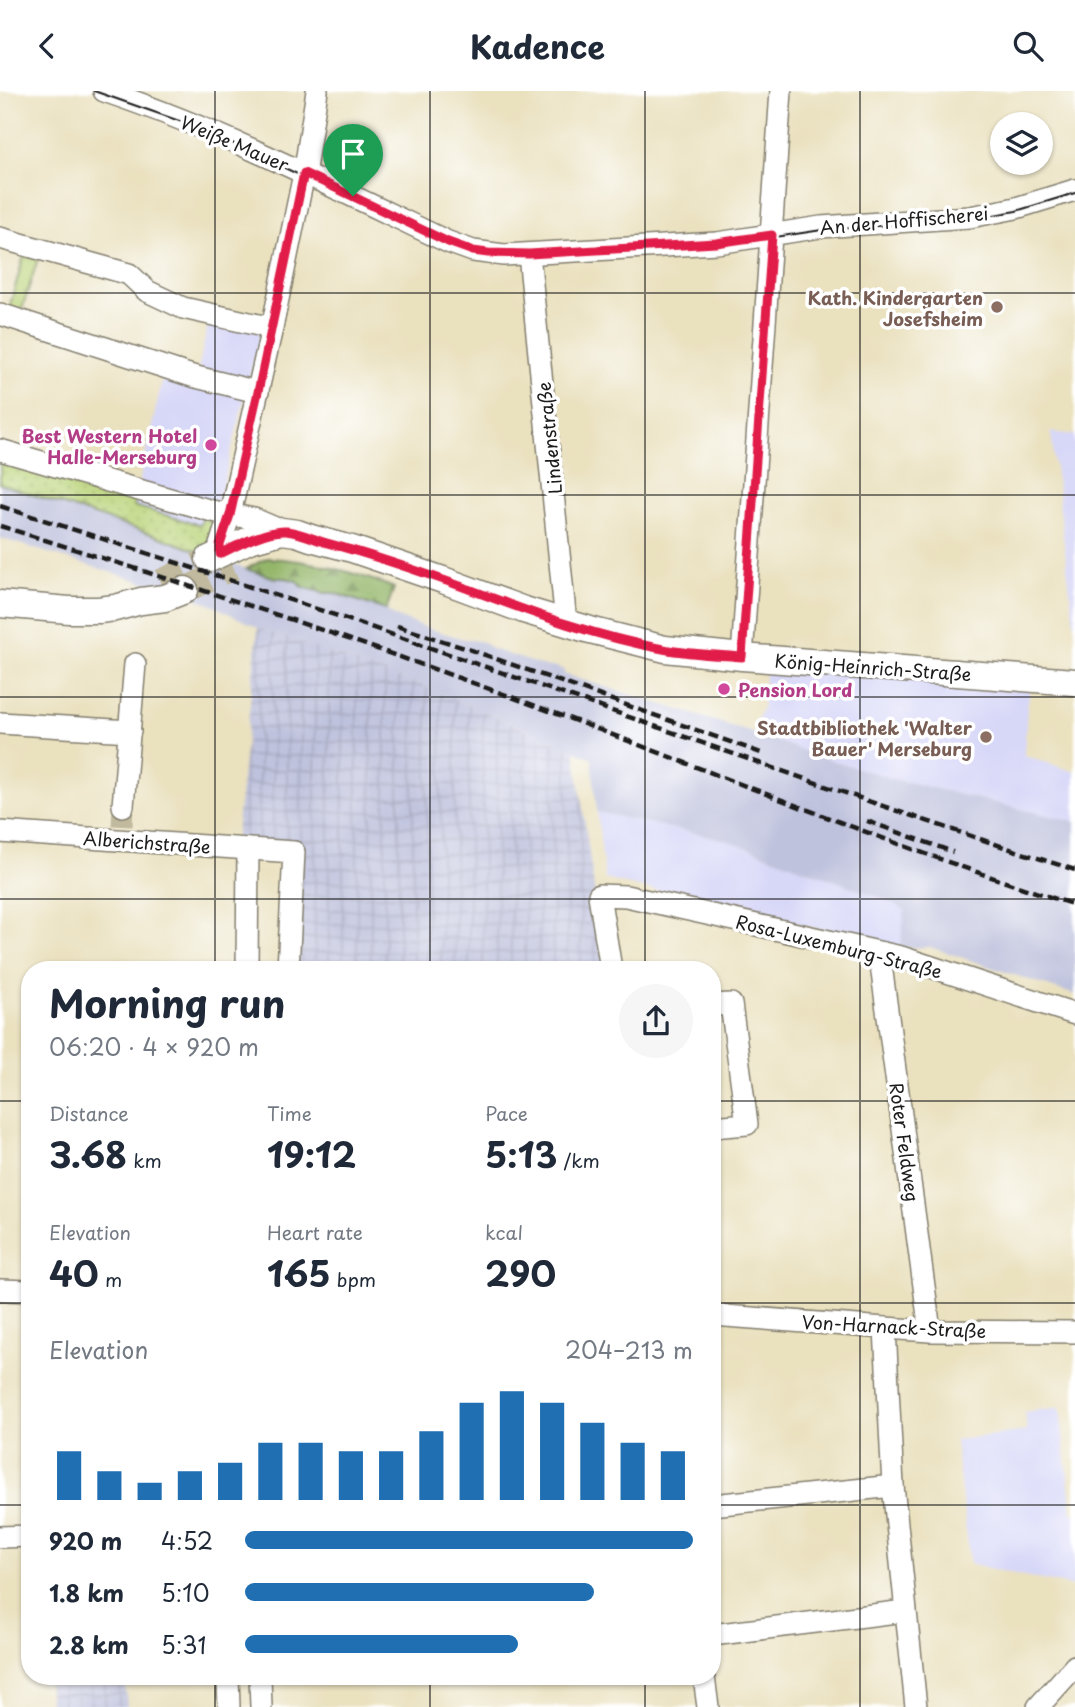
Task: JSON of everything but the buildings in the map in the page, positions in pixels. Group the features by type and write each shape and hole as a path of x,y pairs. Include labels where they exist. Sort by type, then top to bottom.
{"main road":[{"name":"König-Heinrich-Straße","path":"221,560 249,540 282,531 297,533 352,549 524,610 665,649 1075,683"},
{"name":"König-Heinrich-Straße","path":"221,560 254,555 281,544 310,538"},
{"path":"0,604 86,611 115,608 165,598 173,586"}],"street":[{"name":"Weiße Mauer","path":"104,91 190,122 460,247 488,253 529,254 716,243 772,235"},
{"path":"221,560 220,545 230,515 272,328 304,173 317,91"},
{"path":"742,657 781,91"},
{"name":"An der Hoffischerei","path":"772,235 832,226 970,217 1016,208 1075,190"},
{"path":"0,237 129,274 147,291 183,308 272,328"},
{"name":"Lindenstraße","path":"529,254 566,623"},
{"path":"0,314 192,376 258,392"},
{"name":"König-Heinrich-Straße","path":"0,450 230,515 254,519 282,531"},
{"path":"122,824 135,664"},
{"path":"0,723 130,731"},
{"name":"Alberichstraße","path":"0,832 122,824 248,849 293,852 288,961"},
{"path":"247,961 248,849"},
{"name":"Rosa-Luxemburg-Straße","path":"610,961 599,895 626,896 901,957 1075,1014"},
{"name":"Roter Feldweg","path":"883,953 881,965 930,1331"},
{"path":"721,1005 731,1004 747,1124 721,1126"},
{"path":"0,1290 21,1291"},
{"name":"Von-Harnack-Straße","path":"721,1316 930,1331 1075,1332"},
{"path":"886,1328 893,1486 916,1707"},
{"path":"721,1504 893,1486"},
{"path":"0,1537 21,1537"},
{"path":"721,1634 905,1611"},
{"path":"1038,1707 1075,1666"},
{"path":"228,1685 229,1707"},
{"path":"260,1685 261,1707"},
{"path":"705,1685 708,1707"}],"shaded area":[{"path":"209,321 261,331 218,505 201,525 134,506 164,372 196,379"},
{"path":"1051,432 1075,435 1075,631 1065,552"},
{"path":"0,484 157,536 246,569 297,581 303,587 334,593 386,610 394,616 433,630 483,642 492,649 546,667 564,670 564,674 833,761 894,779 1075,822 1075,995 930,947 900,948 905,910 881,898 727,840 597,812 592,758 421,685 258,628 204,601 0,538"},
{"path":"258,628 421,685 575,751 604,961 293,961 297,849 235,844"},
{"path":"766,664 1031,685 1024,755 1075,772 1075,822 894,779 755,734 756,722 762,709"},
{"path":"597,812 727,840 881,898 906,910 900,948 605,879"},
{"path":"1060,1407 1072,1514 1075,1514 1075,1587 970,1564 955,1440 1027,1431 1025,1412"},
{"path":"49,1685 126,1685 127,1707 50,1707"}],"green space":[{"path":"27,245 41,249 19,319 7,316"},
{"path":"0,456 136,497 134,506 200,525 203,516 212,519 209,522 214,528 209,547 203,553 0,484"},
{"path":"267,558 332,567 394,588 386,610 334,593 303,587 297,581 246,569"}],"tunnel":[{"path":"161,582 205,562"},
{"path":"185,590 233,567"},
{"path":"122,826 123,806"}],"tram line":[{"path":"94,91 188,124 232,143 473,255 504,258 717,246 822,230 971,219 1016,211 1075,193"}],"railway":[{"path":"0,506 354,621 848,794 1075,870"},
{"path":"0,526 243,603 424,665 852,827 1075,905"},
{"path":"397,626 764,754"},
{"path":"867,821 953,852"}],"place":[{"name":"Kath. Kindergarten Josefsheim","path":"997,307"},
{"name":"Best Western Hotel Halle-Merseburg","path":"211,445"},
{"name":"Pension Lord","path":"724,689"},
{"name":"Stadtbibliothek 'Walter Bauer' Merseburg","path":"986,737"}],"route":[{"path":"304,173 353,196 460,247 488,253 529,254 716,243 772,235 742,657 665,649 590,630 297,533 282,531 249,540 220,554 258,392 304,173"}]}
